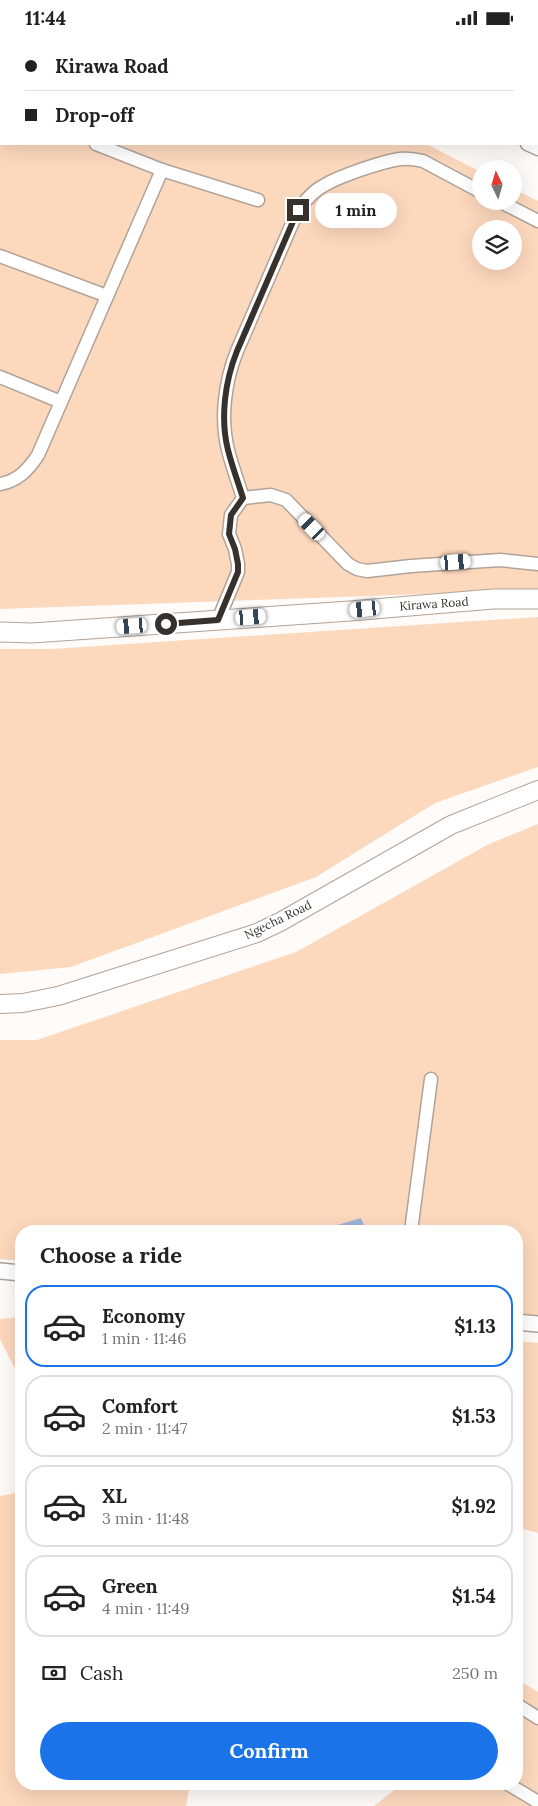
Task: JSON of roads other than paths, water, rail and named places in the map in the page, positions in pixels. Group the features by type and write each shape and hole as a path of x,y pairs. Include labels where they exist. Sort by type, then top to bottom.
{"main road":[{"name":"Kirawa Road","path":"0,632 32,633 493,599 538,599"},
{"name":"Ngecha Road","path":"0,1004 23,1003 58,996 257,933 280,922 452,825 538,790"}],"street":[{"path":"99,145 162,169 258,200"},
{"path":"243,498 228,448 225,405 230,369 298,210 323,185 400,159 423,161 472,187"},
{"path":"0,484 21,476 38,455 162,169"},
{"path":"517,210 538,221"},
{"path":"0,256 107,296"},
{"path":"0,377 61,402"},
{"path":"218,620 238,572 235,549 229,534 231,515 243,498 271,495 286,500 348,564 367,571 500,559 538,564"},
{"path":"412,1225 431,1079"},
{"path":"0,1271 15,1272"},
{"path":"523,1323 538,1324"},
{"path":"523,1708 538,1718"},
{"path":"518,1790 538,1802"}],"water":[{"path":"361,1218 364,1225 337,1225"}]}
